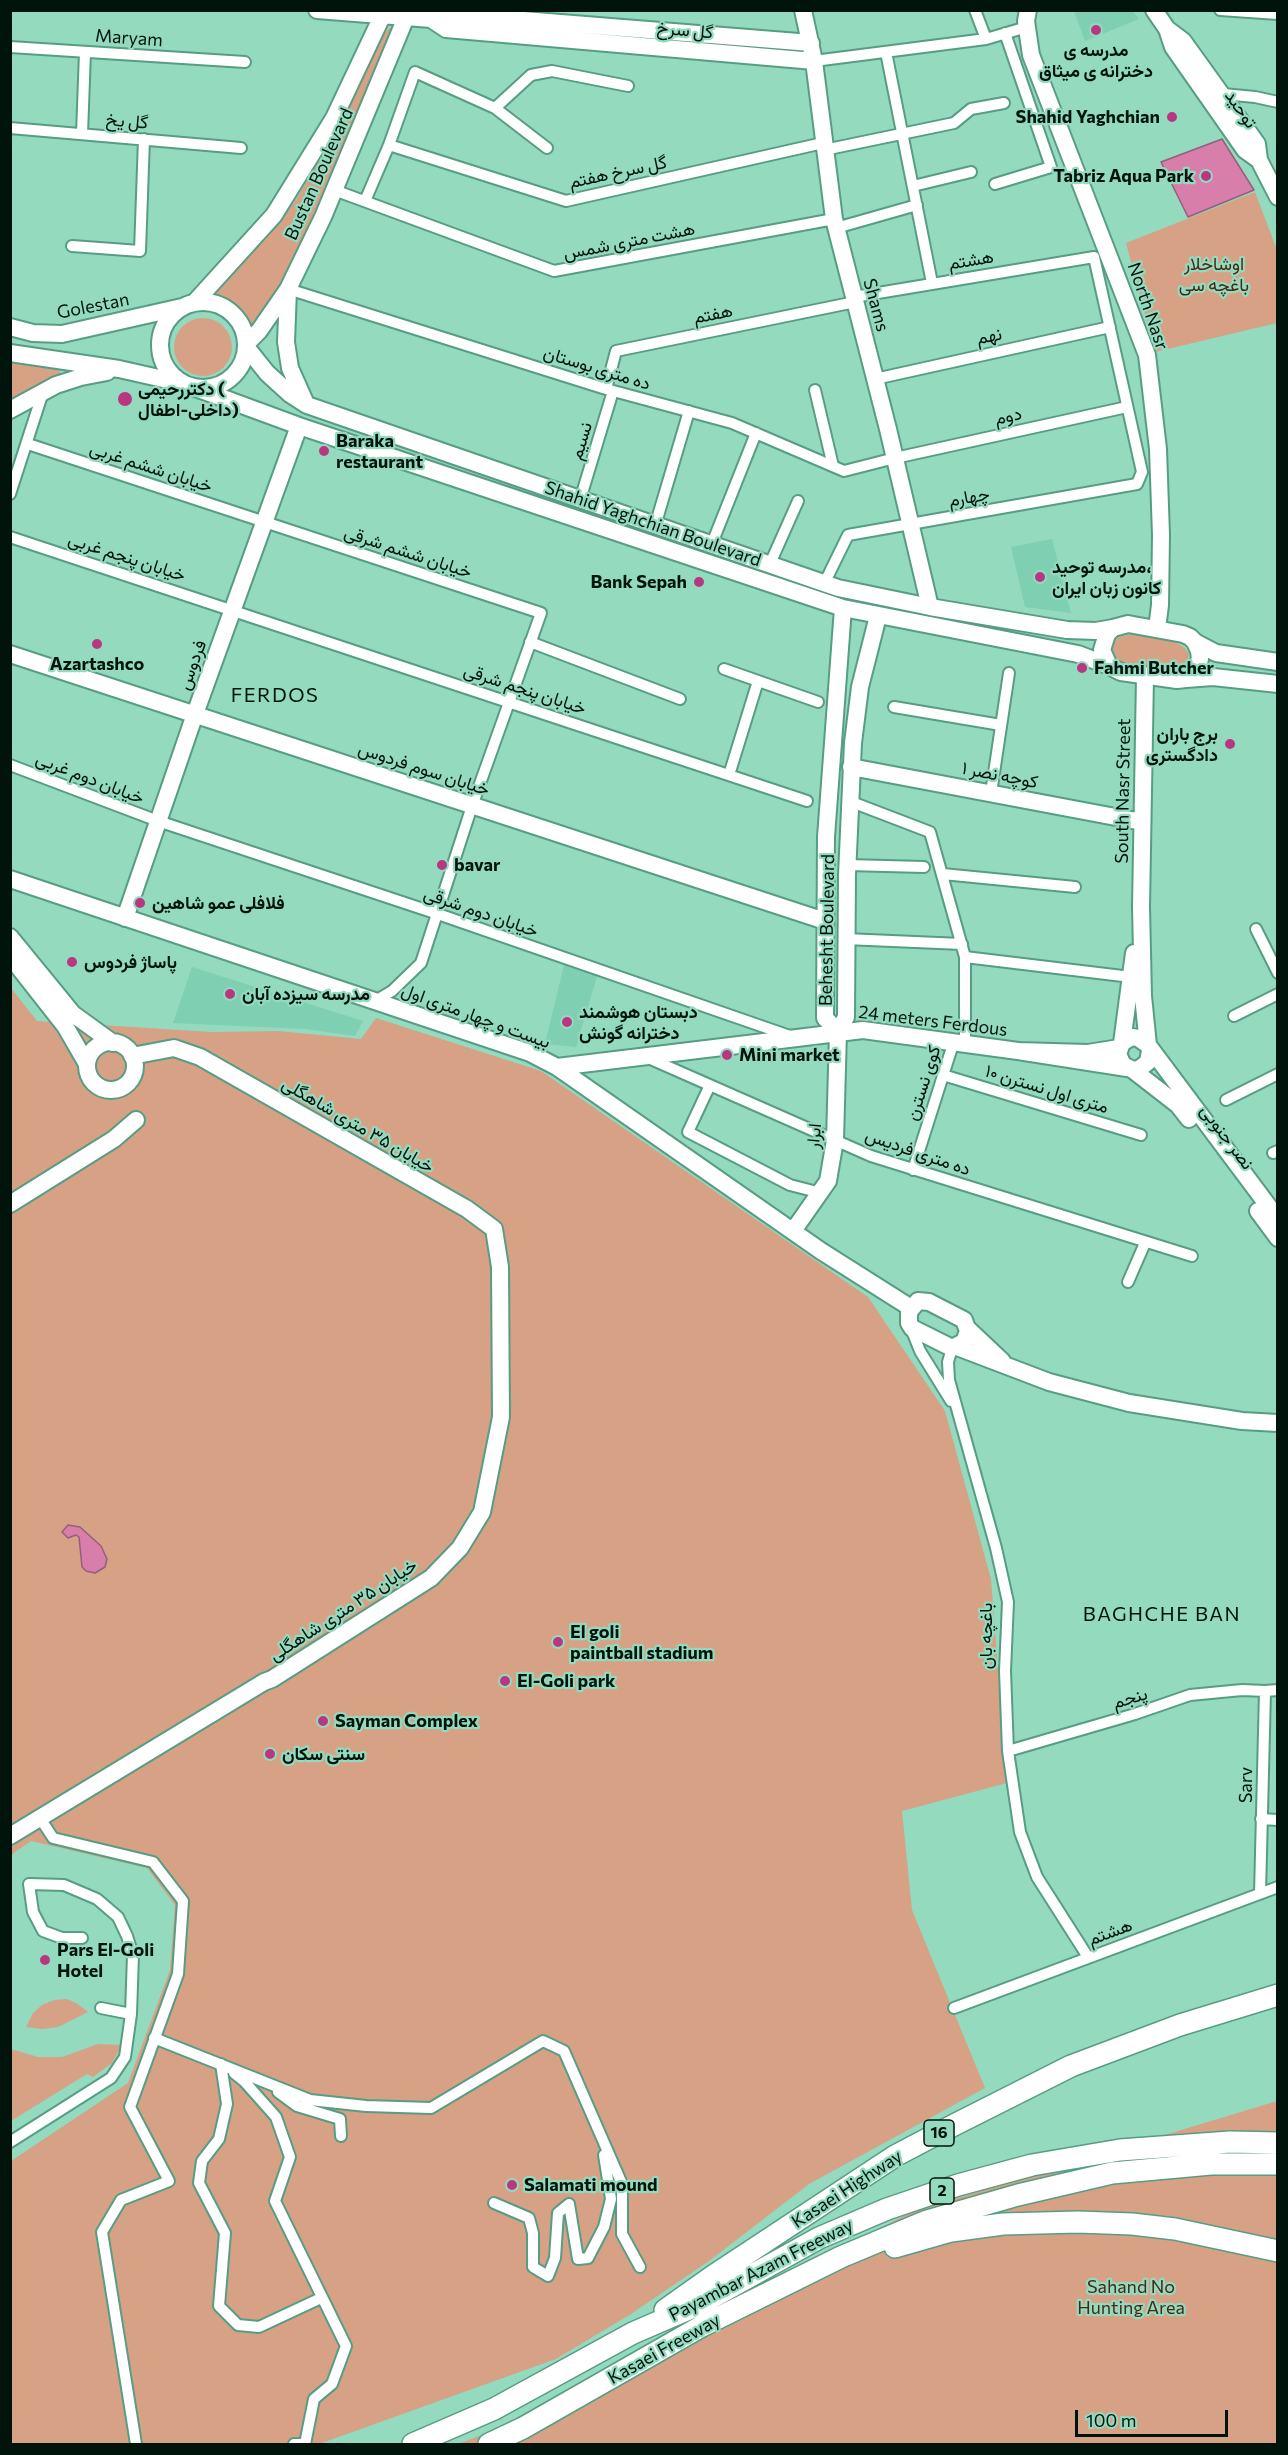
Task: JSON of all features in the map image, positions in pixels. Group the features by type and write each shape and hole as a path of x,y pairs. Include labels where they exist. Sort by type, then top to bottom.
{"highway":[{"name":"Kasaei Highway","path":"633,2333 713,2276 895,2156 944,2130 1071,2066 1180,2025 1278,1995"},
{"name":"Payambar Azam Freeway","path":"633,2333 700,2304 819,2238 887,2209 958,2185 1032,2165 1120,2150 1230,2142 1278,2143"},
{"name":"Payambar Azam Freeway","path":"841,2257 927,2221 1018,2195 1112,2173 1211,2164 1278,2164"},
{"path":"841,2257 870,2254 951,2231 1037,2222 1132,2224 1174,2229 1278,2251"},
{"name":"Kasaei Freeway","path":"489,2445 702,2326 841,2257"},
{"name":"Kasaei Freeway","path":"414,2445 494,2409 633,2333"}],"main road":[{"path":"316,10 408,14 447,22"},
{"name":"Shams","path":"803,10 814,61 823,147 835,223 895,458 930,607"},
{"name":"توحید","path":"1154,10 1167,29 1173,47 1218,99 1245,150 1259,160 1278,196"},
{"name":"Bustan Boulevard","path":"189,304 274,215 334,118 384,13"},
{"name":"Bustan Boulevard","path":"247,346 288,289 334,190 408,14"},
{"name":"North Nasr","path":"1027,19 1031,55 1147,355 1158,449 1161,535 1160,605 1157,629"},
{"name":"گل سرخ","path":"447,22 811,43"},
{"name":"گل سرخ","path":"447,22 814,61"},
{"path":"288,289 286,342 291,368 307,405"},
{"path":"10,353 119,369 187,385 212,387 229,380 241,366 247,346 245,330 230,310 213,303 189,304 172,314 164,325 160,338 160,351 164,363 171,374 187,385"},
{"name":"Golestan","path":"10,327 33,333 62,334 189,304"},
{"name":"Shahid Yaghchian Boulevard","path":"247,346 267,373 290,394 307,405 824,584 930,607 1080,632 1128,624 1183,634 1216,653 1276,661"},
{"path":"10,410 43,392 81,376 119,369"},
{"name":"Shahid Yaghchian Boulevard","path":"187,385 299,426 843,608 1078,654 1121,672 1145,676 1186,679 1213,677 1278,684"},
{"name":"فردوس","path":"125,918 195,714 299,426"},
{"path":"441,474 449,454"},
{"name":"Behesht Boulevard","path":"843,608 826,837 825,921 825,1018 838,1032 846,1017 845,939 851,766 860,687 878,615"},
{"path":"842,631 846,625 854,621 868,626 872,633"},
{"path":"1109,666 1104,659 1103,642 1113,628"},
{"path":"1186,679 1193,674 1200,659 1195,642"},
{"name":"خیابان سوم فردوس","path":"10,654 825,921"},
{"name":"South Nasr Street","path":"1145,676 1141,907 1143,996 1149,1047"},
{"name":"کوچه نصر ۱","path":"851,766 1142,822"},
{"name":"بیست و چهار متری اول","path":"10,879 530,1053 557,1067 910,1315 917,1332 1009,1368"},
{"name":"South Nasr Street","path":"1120,1046 1141,907"},
{"path":"10,937 74,1014 113,1042 121,1045 132,1056 135,1063 128,1083 108,1090 95,1084 87,1064 65,1026 10,956"},
{"name":"24 meters Ferdous","path":"557,1067 863,1030 959,1042 1130,1069"},
{"name":"ابرار","path":"793,1231 828,1180 835,1140 838,1032"},
{"path":"1132,1037 1138,1038 1149,1047 1151,1056 1145,1066 1130,1069 1119,1060 1120,1046 1132,1037"},
{"path":"87,1064 89,1057 99,1046 113,1042"},
{"name":"24 meters Ferdous","path":"1018,1051 1088,1053 1120,1046"},
{"name":"نصر جنوبی","path":"1149,1047 1278,1219"},
{"name":"خیابان ۳۵ متری شاهگلی","path":"10,1836 272,1679 431,1578 460,1548 482,1512 501,1417 500,1267 494,1229 466,1209 200,1058 174,1048 132,1056"},
{"name":"نصر جنوبی","path":"1130,1069 1178,1105 1278,1238"},
{"path":"10,1204 114,1139 136,1120"},
{"path":"910,1315 918,1301 929,1302 960,1316 967,1328 1009,1368 1049,1382 1129,1403 1242,1421 1278,1423"},
{"path":"955,1347 967,1337 967,1328"}],"street":[{"path":"975,10 986,39"},
{"path":"1220,10 1278,14"},
{"path":"814,61 986,39 1005,33 1027,19"},
{"path":"995,184 1051,167 1005,33"},
{"name":"Maryam","path":"10,47 245,62"},
{"path":"82,134 85,52"},
{"path":"886,52 932,284"},
{"path":"495,108 531,75 552,71 628,86"},
{"path":"365,201 389,145 415,72 495,108 547,148"},
{"path":"1218,99 1255,97 1278,102"},
{"name":"گل سرخ هفتم","path":"389,145 566,201 823,147 954,123 971,109 1004,103"},
{"name":"گل یخ","path":"10,128 241,148"},
{"path":"72,246 140,250 144,139"},
{"path":"913,186 970,172"},
{"name":"هشت متری شمس","path":"334,190 554,272 835,223 917,204"},
{"name":"هشتم","path":"855,299 1094,257 1110,327"},
{"name":"ده متری بوستان","path":"288,289 609,390 732,423 844,471 895,458"},
{"name":"هفتم","path":"609,390 616,351 855,299"},
{"path":"1110,327 1127,407"},
{"name":"نهم","path":"875,379 1110,327"},
{"name":"نسیم","path":"580,500 609,390"},
{"path":"815,390 833,466"},
{"path":"10,494 43,392"},
{"name":"دوم","path":"895,458 1127,407"},
{"name":"چهارم","path":"824,584 848,535 1137,484 1142,472 1127,407"},
{"path":"656,526 689,411"},
{"path":"711,546 756,433"},
{"name":"خیابان ششم غربی","path":"28,444 265,522"},
{"path":"769,566 798,501"},
{"name":"خیابان ششم شرقی","path":"265,522 541,613 530,642"},
{"name":"خیابان پنجم غربی","path":"10,537 233,609"},
{"name":"خیابان پنجم شرقی","path":"233,609 807,801"},
{"path":"375,1001 392,991 421,963 435,913 530,642 680,699"},
{"path":"724,669 818,702"},
{"path":"991,794 1009,673"},
{"path":"729,775 758,681"},
{"path":"894,707 1001,725"},
{"name":"خیابان دوم غربی","path":"10,765 158,821"},
{"name":"کوی نسترن","path":"849,801 930,832 963,944 965,957 959,1042 943,1074 913,1170"},
{"name":"خیابان دوم شرقی","path":"158,821 435,913 793,1038"},
{"path":"847,865 924,867"},
{"path":"943,874 1075,887"},
{"path":"1256,929 1278,973"},
{"path":"845,939 963,944"},
{"path":"965,957 1131,977"},
{"path":"1234,1016 1278,994"},
{"name":"ده متری فردیس","path":"643,1056 871,1156 1192,1256"},
{"name":"۱۰ متری اول نسترن","path":"943,1074 1141,1135"},
{"path":"1226,1100 1278,1074"},
{"path":"710,1085 688,1132 790,1185 820,1193"},
{"path":"1128,1282 1145,1243"},
{"path":"910,1315 920,1351 957,1409"},
{"name":"باغچه بان","path":"955,1347 948,1362 949,1380 993,1537 1008,1602 1005,1671 1008,1751 1020,1832 1037,1876 1088,1957"},
{"name":"پنجم","path":"1008,1751 1135,1714 1190,1695 1242,1690 1265,1691"},
{"path":"1265,1691 1278,1690"},
{"name":"Sarv","path":"1260,1894 1265,1691"},
{"path":"40,1818 53,1839 153,1862 183,1901 178,1974 130,2107 169,2181 121,2200 102,2232 136,2445"},
{"path":"1261,1819 1278,1820"},
{"path":"10,2142 111,2079 125,2057 131,2014 133,1955 118,1917 97,1899 64,1885 29,1884 33,1912 43,1931 62,1938 82,1938"},
{"name":"هشتم","path":"954,2008 1278,1887"},
{"path":"100,2008 131,2014"},
{"path":"154,2038 310,2100 366,2106 430,2108 543,2041 564,2051 622,2184 622,2234 640,2267"},
{"path":"221,2064 226,2104 219,2139 202,2161 199,2183 225,2233 219,2306 238,2325 259,2327 321,2298"},
{"path":"221,2064 244,2081 276,2117 290,2157 275,2201 346,2346 332,2384 314,2399 305,2444 294,2445"},
{"path":"256,2079 297,2106 340,2119 341,2136"},
{"path":"494,2203 529,2218 533,2233 533,2266 548,2276 555,2258 558,2213 569,2205 578,2259 588,2258 604,2227 611,2199 601,2140"}],"shaded area":[{"name":"مدرسه ی دخترانه ی میثاق","path":"1074,11 1133,11 1139,19 1085,41"},
{"name":"Tabriz Aqua Park","path":"1222,139 1254,190 1188,217 1161,162"},
{"name":"مدرسه توحید، کانون زبان ایران","path":"1052,539 1071,613 1025,607 1011,547"},
{"name":"دبستان هوشمند دخترانه گونش","path":"565,961 598,973 576,1047 545,1044"},
{"name":"مدرسه سیزده آبان","path":"192,967 363,1021 355,1036 306,1029 173,1023"},
{"path":"68,1525 80,1527 101,1546 107,1559 105,1567 95,1573 86,1571 82,1567 79,1537 76,1535 68,1538 62,1532"}],"green space":[{"path":"390,27 393,34 305,245 250,330 242,314 211,292 278,224 297,198 324,152 381,38"},
{"name":"اوشاخلار باغچه سی","path":"1255,192 1277,250 1277,323 1155,352 1126,243"},
{"path":"203,318 219,323 227,331 232,347 227,363 219,371 203,376 187,371 179,363 174,347 179,331 187,323"},
{"path":"11,359 57,365 61,374 58,378 11,403"},
{"path":"1136,633 1163,636 1185,648 1189,654 1187,664 1171,672 1134,667 1117,660 1112,655 1114,641 1119,637"},
{"name":"El-Goli park","path":"11,988 37,1021 211,1032 278,1031 361,1039 376,1018 541,1071 868,1297 945,1411 991,1579 1007,1783 902,1811 912,1910 985,2088 809,2184 709,2261 631,2314 556,2359 319,2444 11,2444 11,2161 128,2083 170,1970 175,1905 147,1868 31,1841 11,1855"},
{"path":"67,1999 88,2012 58,2027 42,2029 26,2027 33,2013 42,2005 54,2000"},
{"path":"98,2044 122,2045 112,2063 93,2077 87,2074 11,2121 11,2049 38,2057 62,2057"},
{"name":"Sahand No Hunting Area","path":"1277,2101 1277,2444 458,2444 490,2432 752,2291 914,2211"}],"place":[{"name":"مدرسه ی دخترانه ی میثاق","path":"1096,30"},
{"name":"Shahid Yaghchian","path":"1172,117"},
{"name":"Tabriz Aqua Park","path":"1206,176"},
{"name":"دکتررحیمی ( داخلی-اطفال)","path":"125,399"},
{"name":"Baraka restaurant","path":"324,451"},
{"name":"مدرسه توحید، کانون زبان ایران","path":"1040,577"},
{"name":"Bank Sepah","path":"699,582"},
{"name":"Azartashco","path":"97,644"},
{"name":"Fahmi Butcher","path":"1082,668"},
{"name":"برج باران دادگستری","path":"1230,744"},
{"name":"bavar","path":"442,865"},
{"name":"فلافلی عمو شاهین","path":"140,903"},
{"name":"پاساژ فردوس","path":"72,962"},
{"name":"مدرسه سیزده آبان","path":"230,994"},
{"name":"دبستان هوشمند دخترانه گونش","path":"567,1022"},
{"name":"Mini market","path":"727,1055"},
{"name":"El goli paintball stadium","path":"558,1642"},
{"name":"El-Goli park","path":"505,1681"},
{"name":"Sayman Complex","path":"323,1721"},
{"name":"سنتی سکان","path":"270,1754"},
{"name":"Pars El-Goli Hotel","path":"45,1960"},
{"name":"Salamati mound","path":"512,2185"}],"district":[{"name":"FERDOS","path":"275,695"},
{"name":"BAGHCHE BAN","path":"1162,1614"}]}
